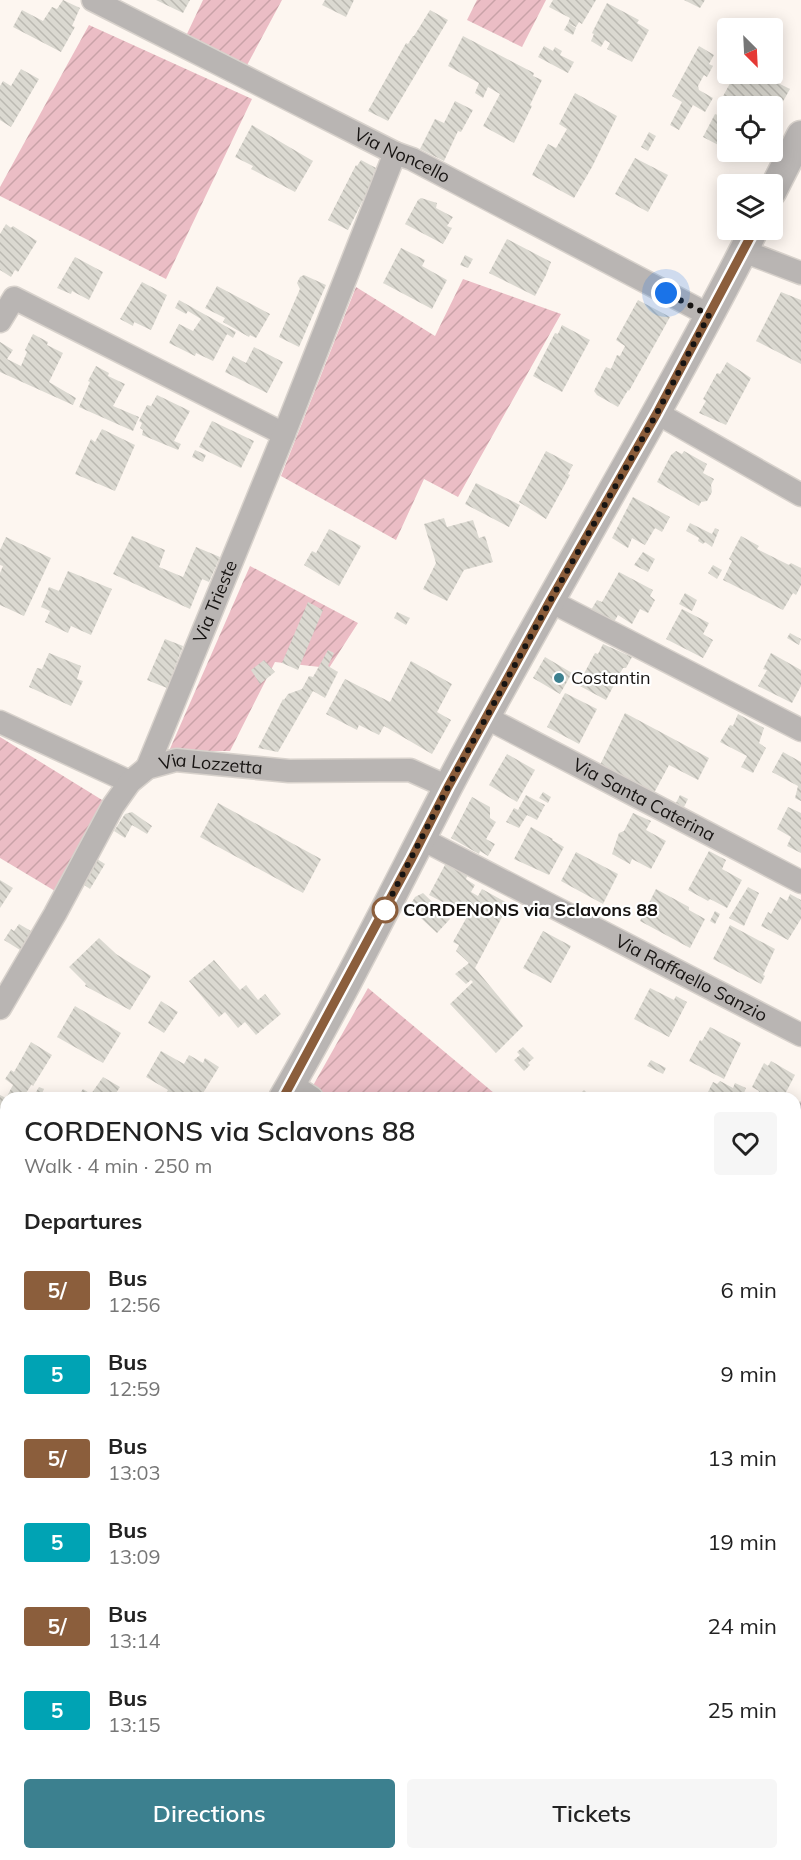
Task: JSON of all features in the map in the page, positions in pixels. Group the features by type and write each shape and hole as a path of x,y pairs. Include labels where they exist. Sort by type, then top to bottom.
{"street":[{"name":"Via Noncello","path":"93,0 395,153 412,159 709,315"},
{"path":"781,174 801,135"},
{"name":"Via Trieste","path":"138,775 284,434 395,153"},
{"path":"296,1092 448,787 657,413 748,240 801,273"},
{"path":"0,321 14,298 284,434"},
{"path":"657,413 801,495"},
{"path":"550,601 801,730"},
{"name":"Via Santa Caterina","path":"487,718 801,882"},
{"path":"0,722 138,775 112,806 55,914 0,1008"},
{"name":"Via Lozzetta","path":"138,775 176,760 289,771 410,770 448,787"},
{"name":"Via Raffaello Sanzio","path":"422,839 801,1035"}],"shaded area":[{"path":"203,0 282,0 246,67 186,36"},
{"path":"477,0 546,0 522,47 467,20"},
{"path":"89,25 252,99 166,279 0,196 0,187"},
{"path":"463,279 561,314 458,497 424,479 396,540 281,476 356,287 435,336"},
{"path":"250,566 358,623 329,668 275,662 230,751 169,751"},
{"path":"0,737 107,803 55,891 0,858"},
{"path":"368,988 493,1092 311,1092"}],"building":[{"path":"63,0 80,8 72,26 75,27 61,52 13,27 22,10 43,21 52,7 57,9"},
{"path":"156,0 190,0 183,13"},
{"path":"325,0 354,0 346,17 322,5"},
{"path":"553,0 596,0 582,24 579,22 576,27 568,23 570,18 549,7"},
{"path":"684,0 705,0 700,8"},
{"path":"607,3 639,20 637,23 649,30 632,62 607,49 610,43 605,40 601,47 591,41 594,34 592,33"},
{"path":"430,10 448,20 388,121 368,111 406,43 408,44 414,36"},
{"path":"568,23 576,28 573,35 564,30"},
{"path":"463,36 534,73 533,76 542,80 514,143 483,126 500,94 488,87 483,98 475,93 479,83 448,66"},
{"path":"544,46 553,51 555,47 562,51 560,55 574,62 568,73 538,57"},
{"path":"699,46 714,55 709,64 713,66 698,86 699,90 713,98 705,112 693,105 679,130 670,125 682,102 672,96"},
{"path":"21,69 39,79 11,127 0,120 0,86 3,81 11,86"},
{"path":"730,84 780,84 790,89 783,101 783,96 723,96"},
{"path":"575,93 617,116 574,198 532,175 548,144 556,148 567,129 559,124"},
{"path":"455,101 473,110 461,132 458,131 444,161 420,149 435,119 444,123"},
{"path":"715,114 717,115 717,144 703,137"},
{"path":"252,125 313,161 295,192 251,169 253,166 235,157"},
{"path":"649,132 656,136 648,151 641,147"},
{"path":"635,158 668,175 648,212 615,194"},
{"path":"361,160 376,168 373,175 375,176 348,230 328,220 356,165"},
{"path":"421,198 437,203 436,208 453,217 447,226 452,228 443,244 405,224"},
{"path":"6,224 37,241 18,272 15,270 11,277 0,270 0,234"},
{"path":"507,239 551,262 535,296 489,273"},
{"path":"401,248 425,260 422,266 447,280 432,309 383,283"},
{"path":"465,255 473,259 468,268 460,265"},
{"path":"75,257 103,272 89,300 72,291 71,294 57,288"},
{"path":"304,275 326,285 299,347 279,337 300,289 297,283"},
{"path":"142,282 167,295 151,330 134,322 133,326 120,319"},
{"path":"217,286 270,314 256,338 250,335 249,337 223,322 225,318 205,308"},
{"path":"781,292 801,300 801,364 756,341"},
{"path":"179,300 236,332 233,338 227,334 213,361 196,353 195,356 169,343 179,324 193,331 201,319 188,311 186,314 175,308"},
{"path":"638,300 670,317 618,407 594,391 606,367 611,369 617,355 620,356 625,346 616,340"},
{"path":"562,325 590,340 562,392 533,376 555,333 558,334"},
{"path":"33,334 48,342 47,345 63,353 49,382 76,398 73,405 0,372 0,342 13,350 7,359 21,366 27,352 25,350"},
{"path":"254,347 283,362 267,393 225,372 233,356 246,363"},
{"path":"727,362 751,378 726,425 699,413 706,401 703,399 717,373 720,374"},
{"path":"96,366 109,373 108,376 125,384 113,406 139,417 133,431 79,407"},
{"path":"157,395 190,411 174,441 181,444 178,450 142,435 143,430 140,428 142,423 139,421 147,405 151,406"},
{"path":"212,421 254,441 241,468 199,447"},
{"path":"102,429 135,445 115,491 75,474 91,439 95,442"},
{"path":"195,450 206,455 203,462 192,457"},
{"path":"546,451 573,465 546,519 519,502"},
{"path":"676,451 682,454 684,451 707,464 703,473 714,479 711,485 712,492 707,501 701,502 699,506 657,482 671,455"},
{"path":"476,483 520,505 509,527 465,504"},
{"path":"633,497 670,517 662,532 655,528 645,545 632,538 628,548 612,538"},
{"path":"444,518 447,527 473,520 479,538 485,536 493,562 464,570 447,601 423,589 436,563 424,524"},
{"path":"690,523 712,534 715,528 719,530 712,547 705,542 703,544 698,541 699,538 686,531"},
{"path":"329,529 361,546 339,586 304,565 312,551 316,553"},
{"path":"132,536 165,550 159,567 183,577 196,547 220,557 209,582 202,579 190,609 113,574"},
{"path":"741,536 759,546 757,549 789,565 791,563 801,568 801,585 796,595 793,593 783,610 723,580 732,561 729,559"},
{"path":"6,537 51,558 24,616 0,605 0,573 3,566 0,565 0,550"},
{"path":"643,552 655,559 648,572 634,565"},
{"path":"713,565 722,570 717,579 708,573"},
{"path":"68,571 112,589 91,635 71,626 68,633 45,622 50,611 41,607 49,587 59,591"},
{"path":"619,572 653,590 650,596 655,600 648,613 640,609 632,624 618,615 614,622 591,610 597,600 602,602"},
{"path":"685,593 697,600 692,611 679,604"},
{"path":"308,602 323,610 298,670 282,663"},
{"path":"682,609 709,623 703,634 713,640 703,658 666,639"},
{"path":"397,612 410,618 406,625 394,618"},
{"path":"790,633 801,639 799,645 787,638"},
{"path":"165,639 183,646 167,688 147,680"},
{"path":"603,644 632,657 626,668 623,668 606,700 578,685 595,653 598,654"},
{"path":"328,650 334,653 328,666 338,672 325,698 313,691 278,752 258,748 283,699 288,694 302,689 309,676 313,677"},
{"path":"49,653 81,666 77,679 83,681 71,706 29,687 37,668 42,669"},
{"path":"771,653 801,670 801,686 792,703 758,686 767,670 763,669"},
{"path":"545,657 572,673 560,694 533,678"},
{"path":"264,660 275,672 260,684 251,670"},
{"path":"411,661 452,684 437,712 451,720 432,754 384,726 379,735 359,725 357,730 326,714 345,679 390,702"},
{"path":"565,693 597,709 579,744 547,727"},
{"path":"625,713 709,758 698,780 669,765 654,793 600,765"},
{"path":"738,714 764,728 759,743 766,748 753,773 741,767 747,756 720,742 730,725 733,726"},
{"path":"783,752 801,762 801,801 795,798 798,786 772,772"},
{"path":"507,754 535,770 517,802 489,785"},
{"path":"543,792 551,797 548,803 539,798"},
{"path":"526,795 545,805 537,820 527,815 519,828 506,822 514,808 518,810"},
{"path":"680,795 688,799 684,807 676,803"},
{"path":"472,797 490,807 490,818 496,822 486,839 495,844 488,856 480,851 479,854 451,838"},
{"path":"218,803 321,859 303,893 200,837"},
{"path":"788,807 801,813 801,853 787,846 791,837 777,829"},
{"path":"132,812 152,826 147,834 132,825 125,838 114,831 125,814"},
{"path":"633,813 651,821 646,830 666,841 651,869 632,859 630,864 612,854 619,833 624,831"},
{"path":"531,827 564,847 549,875 514,859"},
{"path":"709,851 726,860 722,869 742,880 727,908 688,890"},
{"path":"576,852 618,874 603,904 561,881"},
{"path":"97,859 105,864 90,889 83,884"},
{"path":"447,861 468,874 466,879 475,885 471,892 478,896 482,889 509,904 475,968 523,1026 496,1053 450,1004 473,982 471,980 466,984 455,974 469,963 456,951 459,945 453,942 468,915 429,895"},
{"path":"0,880 13,888 0,908"},
{"path":"748,887 759,893 744,926 729,918"},
{"path":"656,889 689,907 689,910 705,919 690,948 640,921"},
{"path":"423,893 450,919 437,933 409,907 415,897"},
{"path":"790,894 801,900 801,919 788,940 761,926 768,912 771,914 780,897 787,901"},
{"path":"715,911 720,914 715,924 710,921"},
{"path":"19,924 31,931 20,950 4,940 11,929 14,931"},
{"path":"730,925 775,949 761,984 713,959"},
{"path":"543,931 571,946 551,983 523,968"},
{"path":"99,938 116,954 151,976 130,1010 85,986 86,984 69,967"},
{"path":"214,960 240,990 246,985 258,1000 265,994 281,1014 256,1035 245,1022 238,1028 225,1012 219,1017 189,981"},
{"path":"650,988 674,1000 676,996 687,1002 669,1037 634,1019"},
{"path":"161,1001 178,1012 164,1033 148,1023"},
{"path":"75,1006 121,1033 103,1063 57,1037"},
{"path":"710,1027 741,1043 724,1079 689,1061"},
{"path":"31,1042 52,1055 33,1086 32,1084 27,1092 9,1092 13,1085 5,1079 11,1070 14,1072"},
{"path":"523,1047 534,1058 524,1071 514,1060 520,1055 517,1052"},
{"path":"161,1051 184,1064 189,1055 203,1063 205,1058 219,1067 204,1092 167,1092 168,1090 146,1077"},
{"path":"651,1060 666,1068 663,1074 647,1066"},
{"path":"771,1061 795,1075 786,1092 759,1092 752,1087 764,1063 768,1066"},
{"path":"103,1077 120,1087 117,1092 92,1092"},
{"path":"720,1081 733,1088 735,1083 746,1088 744,1092 708,1092 713,1082 717,1084"},
{"path":"39,1087 44,1089 43,1092 36,1092"}],"bus line":[{"name":"5/","path":"286,1092 448,787 657,413 749,240"}],"place":[{"name":"Costantin","path":"559,678"},
{"name":"CORDENONS via Sclavons 88","path":"385,910"}],"route":[{"path":"385,910 381,916 448,787 657,413 709,315 666,293"}]}
